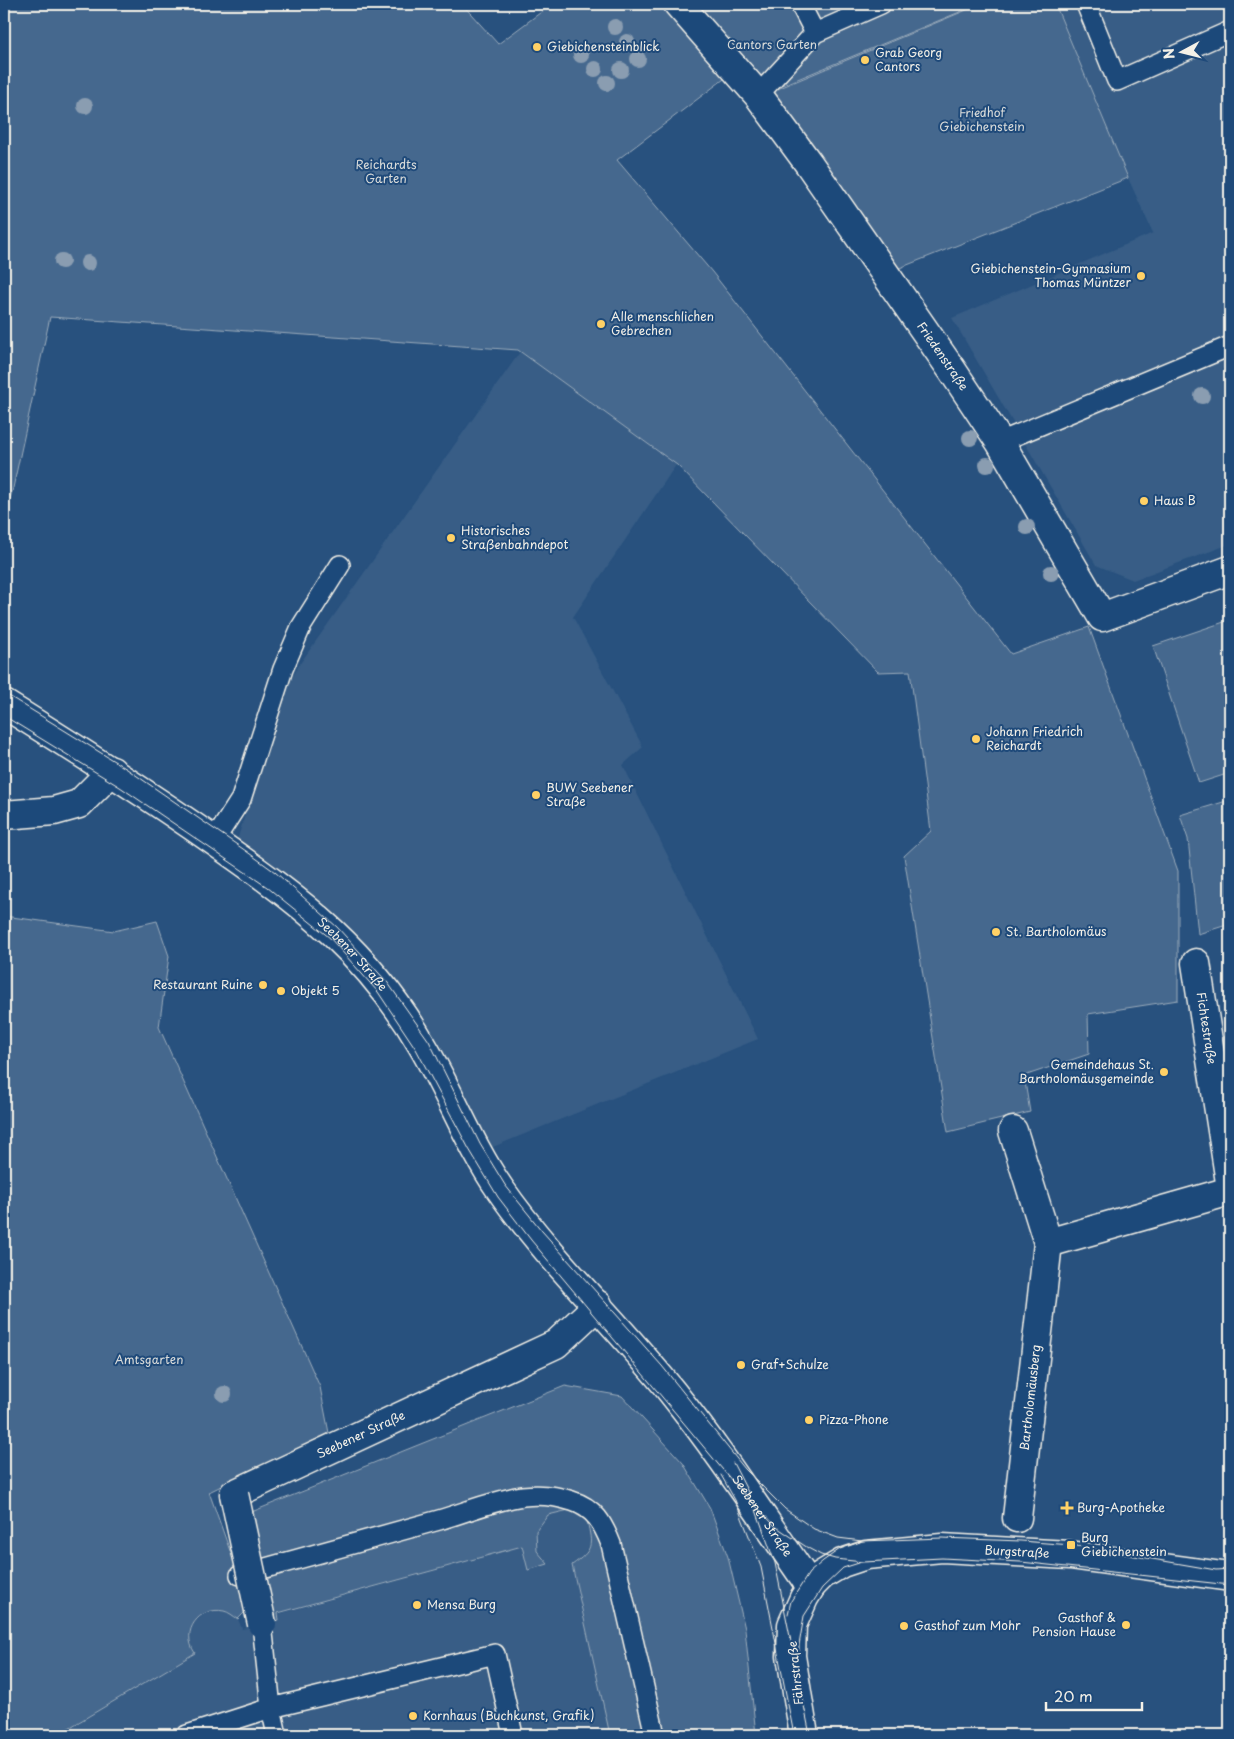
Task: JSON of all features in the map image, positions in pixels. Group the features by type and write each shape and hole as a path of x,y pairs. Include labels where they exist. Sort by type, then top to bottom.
{"street":[{"name":"Friedenstraße","path":"678,4 758,95 952,370 1000,442 1102,617 1230,570"},
{"name":"Seebener Straße","path":"4,704 112,771 271,880 333,934 383,988 422,1045 475,1148 501,1189 537,1236 672,1393 749,1497 806,1580 812,1585"},
{"path":"4,815 54,811 79,804 112,771"},
{"name":"Fichtestraße","path":"1196,963 1230,1182"},
{"name":"Bartholomäusberg","path":"1013,1131 1048,1243 1017,1518"},
{"path":"1048,1243 1230,1191"},
{"name":"Seebener Straße","path":"262,1624 234,1494 556,1344 598,1305"},
{"name":"Burgstraße","path":"812,1585 822,1575 842,1563 866,1555 942,1548 1070,1555 1230,1577"},
{"name":"Fährstraße","path":"804,1735 791,1656 792,1625 812,1585"}],"lane":[{"path":"800,4 815,33"},
{"path":"758,95 815,33 881,4"},
{"path":"1086,4 1117,81 1230,31"},
{"path":"1000,442 1230,346"},
{"path":"214,841 241,799 283,668 300,627 340,565"},
{"path":"240,1575 442,1519 502,1500 525,1495 550,1496 574,1501 592,1510 603,1523 611,1544 655,1735"},
{"name":"Bartholomäusberg","path":"1013,1551 1017,1518"},
{"path":"262,1624 271,1708 277,1735"},
{"path":"187,1735 271,1708 496,1654 513,1735"}],"shaded area":[{"name":"Giebichenstein-Gymnasium Thomas Müntzer","path":"1055,4 1230,4 1230,366 1222,369 1230,392 1230,544 1133,580 1096,565 952,318 1153,233"},
{"path":"520,352 676,465 573,617 643,747 623,765 758,1039 488,1149 431,1039 236,844 281,698 299,665"},
{"path":"569,1509 587,1521 592,1540 585,1555 572,1565 610,1735 59,1734 195,1653 189,1645 189,1631 195,1621 206,1613 215,1610 226,1611 238,1619 242,1629 279,1621 278,1614 522,1546 529,1570 537,1551 536,1531 548,1515"}],"green space":[{"name":"Reichardts Garten","path":"4,4 462,4 498,44 552,4 669,4 728,76 617,160 712,272 1011,654 1089,627 1178,871 1178,1000 1088,1014 1089,1054 1024,1076 1030,1112 948,1132 904,856 931,831 910,671 878,672 677,465 518,350 50,317 13,488 4,520"},
{"name":"Cantors Garten","path":"682,4 979,4 759,95"},
{"name":"Friedhof Giebichenstein","path":"981,4 1055,4 1128,178 892,271 763,95"},
{"path":"1230,620 1230,773 1199,783 1153,646"},
{"path":"1230,800 1230,924 1198,934 1188,839 1180,815"},
{"name":"Amtsgarten","path":"4,916 114,931 157,921 169,956 159,1027 320,1387 329,1433 209,1492 250,1607 238,1619 224,1611 215,1610 200,1616 194,1622 190,1636 191,1645 195,1653 57,1735 4,1735"},
{"path":"565,1386 622,1396 683,1463 710,1508 728,1557 745,1629 756,1735 610,1735 572,1565 590,1547 589,1529 587,1521 569,1510 548,1515 536,1531 537,1551 548,1564 528,1570 522,1546 278,1613 279,1620 262,1624 239,1517"}],"tram line":[{"path":"4,693 127,769 246,851 275,872 337,927 388,983 429,1041 480,1144 505,1185 542,1231 662,1366 745,1469 785,1509 814,1529 838,1538 862,1541 942,1538 1021,1541 1071,1545 1216,1570 1230,1569"},
{"path":"4,716 120,787 267,887 330,938 378,992 416,1049 469,1149 498,1197 531,1240 733,1482 775,1526 808,1548 821,1555 835,1559 863,1562 942,1558 1021,1562 1230,1585"},
{"path":"733,1463 749,1494"},
{"path":"721,1475 735,1500 761,1567 794,1735"},
{"path":"756,1510 775,1563 810,1735"},
{"path":"788,1614 791,1601 809,1573 840,1549 860,1542"},
{"path":"799,1654 804,1616 822,1588 843,1568 859,1563"}],"place":[{"name":"Giebichensteinblick","path":"537,47"},
{"name":"Grab Georg Cantors","path":"865,60"},
{"name":"Giebichenstein-Gymnasium Thomas Müntzer","path":"1141,276"},
{"name":"Alle menschlichen Gebrechen","path":"601,324"},
{"name":"Haus B","path":"1144,501"},
{"name":"Historisches Straßenbahndepot","path":"451,538"},
{"name":"Johann Friedrich Reichardt","path":"976,739"},
{"name":"BUW Seebener Straße","path":"536,795"},
{"name":"St. Bartholomäus","path":"996,932"},
{"name":"Restaurant Ruine","path":"263,985"},
{"name":"Objekt 5","path":"281,991"},
{"name":"Gemeindehaus St. Bartholomäusgemeinde","path":"1164,1072"},
{"name":"Graf+Schulze","path":"741,1365"},
{"name":"Pizza-Phone","path":"809,1420"},
{"name":"Burg-Apotheke","path":"1067,1508"},
{"name":"Burg Giebichenstein","path":"1071,1545"},
{"name":"Mensa Burg","path":"417,1605"},
{"name":"Gasthof & Pension Hause","path":"1126,1625"},
{"name":"Gasthof zum Mohr","path":"904,1626"},
{"name":"Kornhaus (Buchkunst, Grafik)","path":"413,1716"}]}
